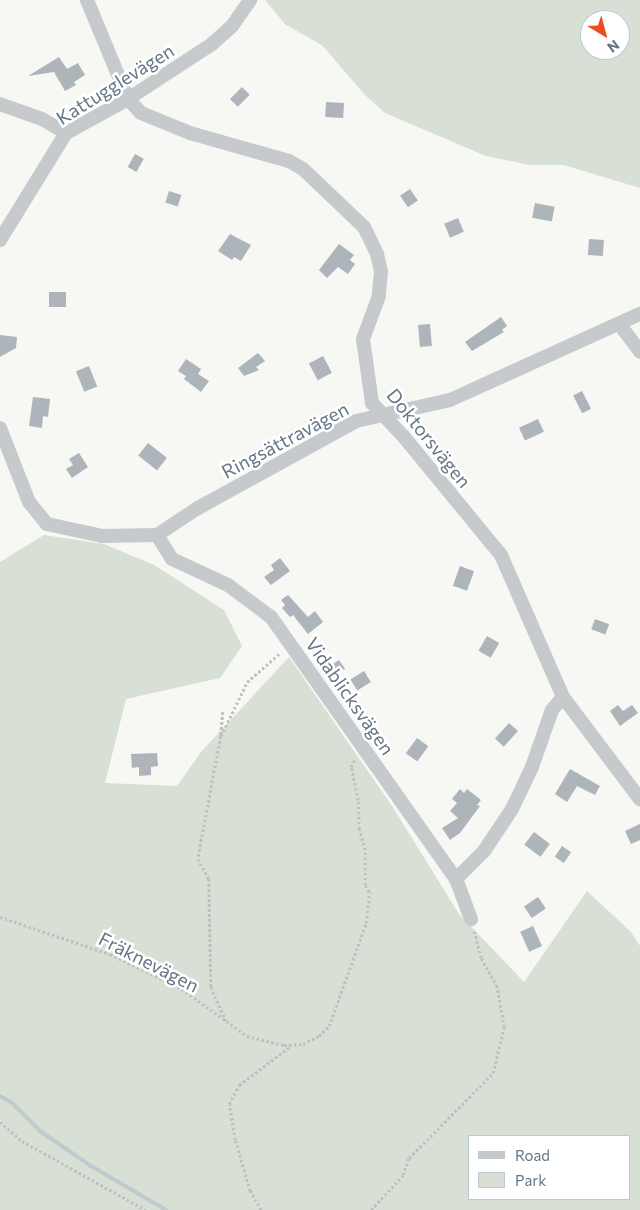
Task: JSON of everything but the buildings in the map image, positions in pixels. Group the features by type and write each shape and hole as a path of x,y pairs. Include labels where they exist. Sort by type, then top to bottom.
{"street":[{"name":"Doktorsvägen","path":"88,0 128,100 141,113 171,127 289,161 303,169 358,219 372,242 381,271 378,296 363,340 372,403 381,416 404,437 501,555 562,697 640,799"},
{"name":"Kattugglevägen","path":"0,240 66,133 128,100 212,44 232,26 250,0"},
{"path":"0,104 42,119 66,133"},
{"name":"Ringsättravägen","path":"157,535 198,508 356,421 450,400 620,325 640,314"},
{"path":"620,325 640,352"},
{"path":"0,428 29,502 47,524 102,536 157,535"},
{"name":"Vidablicksvägen","path":"157,535 172,559 228,586 259,606 290,644 456,879 471,919"},
{"path":"456,879 484,851 512,809 532,767 552,710 562,697"}],"path":[{"path":"221,736 246,682 290,644"},
{"path":"223,712 221,736 198,859 209,879 211,987 226,1021"},
{"path":"261,1210 247,1182 234,1140 229,1104 239,1085 292,1045 319,1036 330,1026 366,923 369,892 365,885 365,850 358,829 358,800 351,767 362,745"},
{"name":"Fräknevägen","path":"0,917 110,954 182,989 246,1036 292,1045"},
{"path":"371,1210 403,1175 409,1158 494,1073 504,1027 497,987 481,958 471,919"},
{"path":"0,1122 22,1141 146,1210"}],"green space":[{"path":"265,0 640,0 640,188 564,165 530,165 486,156 385,113 366,96 322,45 286,25"},
{"path":"44,535 104,544 154,565 224,610 242,646 220,678 126,699 105,783 177,786 201,752 289,657 392,806 459,914 524,982 587,891 631,932 640,946 640,1210 0,1210 0,562"}],"waterway":[{"path":"0,1096 12,1103 40,1131 91,1166 166,1210"}]}
